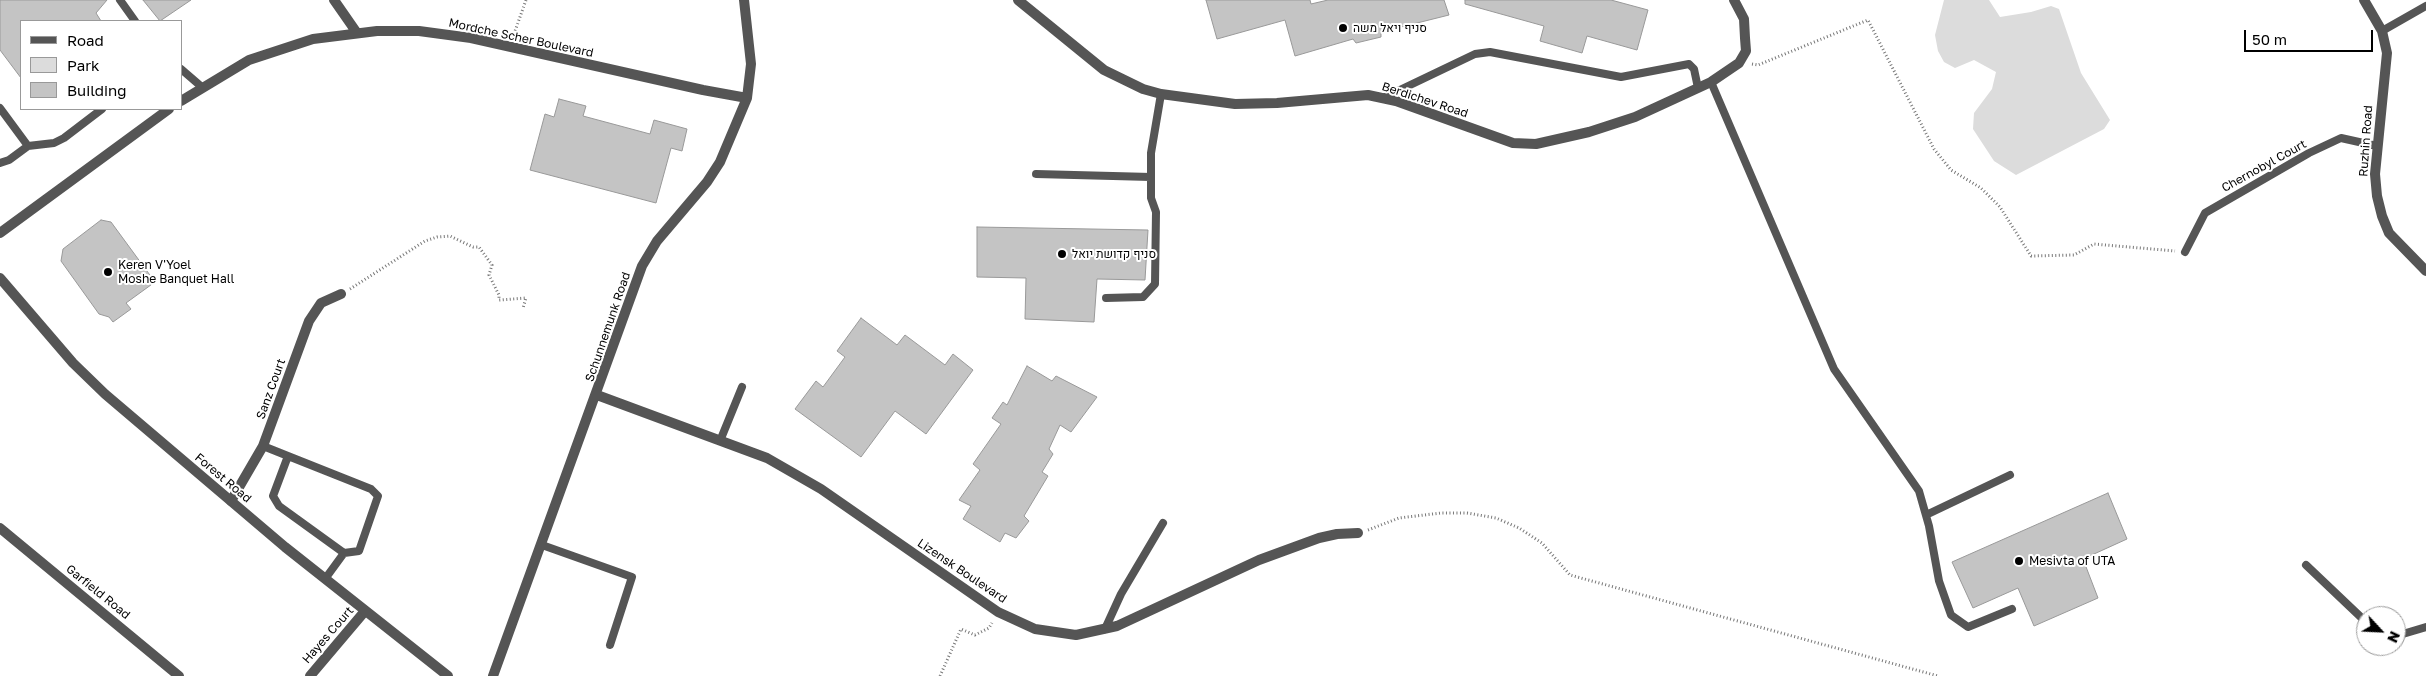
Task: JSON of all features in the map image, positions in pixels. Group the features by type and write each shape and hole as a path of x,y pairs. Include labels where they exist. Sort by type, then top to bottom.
{"street":[{"path":"334,0 357,33"},
{"name":"Schunnemunk Road","path":"494,676 642,266 656,241 707,182 720,162 747,98 751,64 744,0"},
{"name":"Berdichev Road","path":"1018,0 1104,70 1143,89 1161,94 1235,104 1277,103 1368,95 1383,98 1513,143 1536,144 1589,132 1635,117 1711,82 1738,63"},
{"path":"1734,0 1744,19 1746,38 1746,51 1738,63"},
{"name":"Ruzhin Road","path":"2364,0 2382,31 2387,53 2375,174 2382,216 2389,233 2426,271"},
{"name":"Mordche Scher Boulevard","path":"182,100 249,60 313,39 357,33 419,31 471,38 702,90 747,98"},
{"path":"0,233 168,110"},
{"name":"Forest Road","path":"0,278 73,364 231,501 325,579 448,676"},
{"name":"Sanz Court","path":"231,501 263,446 309,321 321,303 341,294"},
{"name":"Lizensk Boulevard","path":"597,395 767,458 821,489 998,612 1035,629 1076,635 1117,626 1259,560 1319,538 1337,534 1358,533"},
{"name":"Garfield Road","path":"0,528 179,676"},
{"name":"Hayes Court","path":"310,676 366,611"}],"lane":[{"path":"120,0 134,20"},
{"path":"2382,31 2426,6"},
{"path":"1383,98 1475,54 1490,52 1622,77 1689,64 1694,69 1698,88"},
{"path":"182,70 203,88"},
{"path":"1711,82 1834,369 1919,492 1926,515 1939,581 1951,615 1968,627 2012,608"},
{"path":"1106,298 1144,297 1155,284 1156,212 1151,198 1151,153 1161,94"},
{"path":"0,108 28,146"},
{"path":"0,163 9,160 28,146 59,140 101,110"},
{"name":"Chernobyl Court","path":"2186,252 2206,213 2309,154 2341,138 2378,146"},
{"path":"1036,174 1151,177"},
{"path":"720,441 742,387"},
{"path":"263,446 371,489 378,496 359,552 344,553 279,506 273,496 288,456"},
{"path":"1926,515 2010,475"},
{"path":"1105,629 1121,594 1163,524"},
{"path":"542,545 632,577 610,645"},
{"path":"325,579 344,553"},
{"path":"2306,565 2356,612"},
{"path":"2406,633 2426,628"}],"path":[{"path":"510,47 526,0"},
{"path":"1738,63 1758,65 1868,20 1934,149 1951,170 1981,188 2000,207 2031,256 2074,255 2094,244 2186,252"},
{"path":"341,294 366,280 425,241 437,237 450,236 473,247 479,247 492,265 489,275 499,295 499,300 526,298 523,308"},
{"path":"1358,533 1399,518 1442,513 1468,513 1496,518 1519,528 1542,543 1570,576 1938,676"},
{"path":"940,676 961,629 975,635 989,628 998,612"}],"green space":[{"path":"1944,0 1989,0 2000,17 2031,12 2051,6 2059,9 2081,73 2110,120 2104,129 2016,175 1994,161 1973,129 1974,113 1992,89 1996,72 1974,60 1955,68 1944,62 1938,51 1935,35"}],"building":[{"path":"0,0 107,0 96,13 100,20 20,20 20,77 0,50"},
{"path":"143,0 191,0 161,20 159,20"},
{"name":"סניף ויאל משה","path":"1206,0 1310,0 1311,4 1328,0 1444,0 1449,15 1381,32 1381,37 1356,43 1353,39 1295,56 1285,20 1217,39"},
{"path":"1465,0 1611,0 1648,10 1637,50 1587,36 1582,53 1540,41 1544,26 1465,4"},
{"path":"559,99 586,106 583,116 650,134 654,120 687,129 682,151 671,148 656,203 530,170 545,114 554,117"},
{"name":"Keren V'Yoel Moshe Banquet Hall","path":"101,220 111,222 155,282 126,303 131,309 113,322 109,317 99,314 61,261 63,249"},
{"name":"סניף קדושת יואל","path":"977,227 1148,230 1145,280 1097,279 1094,322 1025,319 1026,278 977,277"},
{"path":"861,318 897,345 905,335 945,365 953,354 973,370 926,434 895,411 861,457 795,409 816,381 823,387 845,357 837,351"},
{"path":"1027,366 1052,381 1056,376 1097,397 1071,432 1060,425 1049,449 1053,454 1042,472 1048,476 1024,516 1029,521 1016,538 1005,533 1000,542 963,519 971,506 959,500 980,470 973,464 1001,424 992,418 1003,402 1007,405"},
{"name":"Mesivta of UTA","path":"2108,493 2127,539 2083,559 2098,598 2034,626 2018,588 1973,608 1952,562"}],"place":[{"name":"סניף ויאל משה","path":"1343,28"},
{"name":"סניף קדושת יואל","path":"1062,254"},
{"name":"Keren V'Yoel Moshe Banquet Hall","path":"108,272"},
{"name":"Mesivta of UTA","path":"2019,561"}]}
